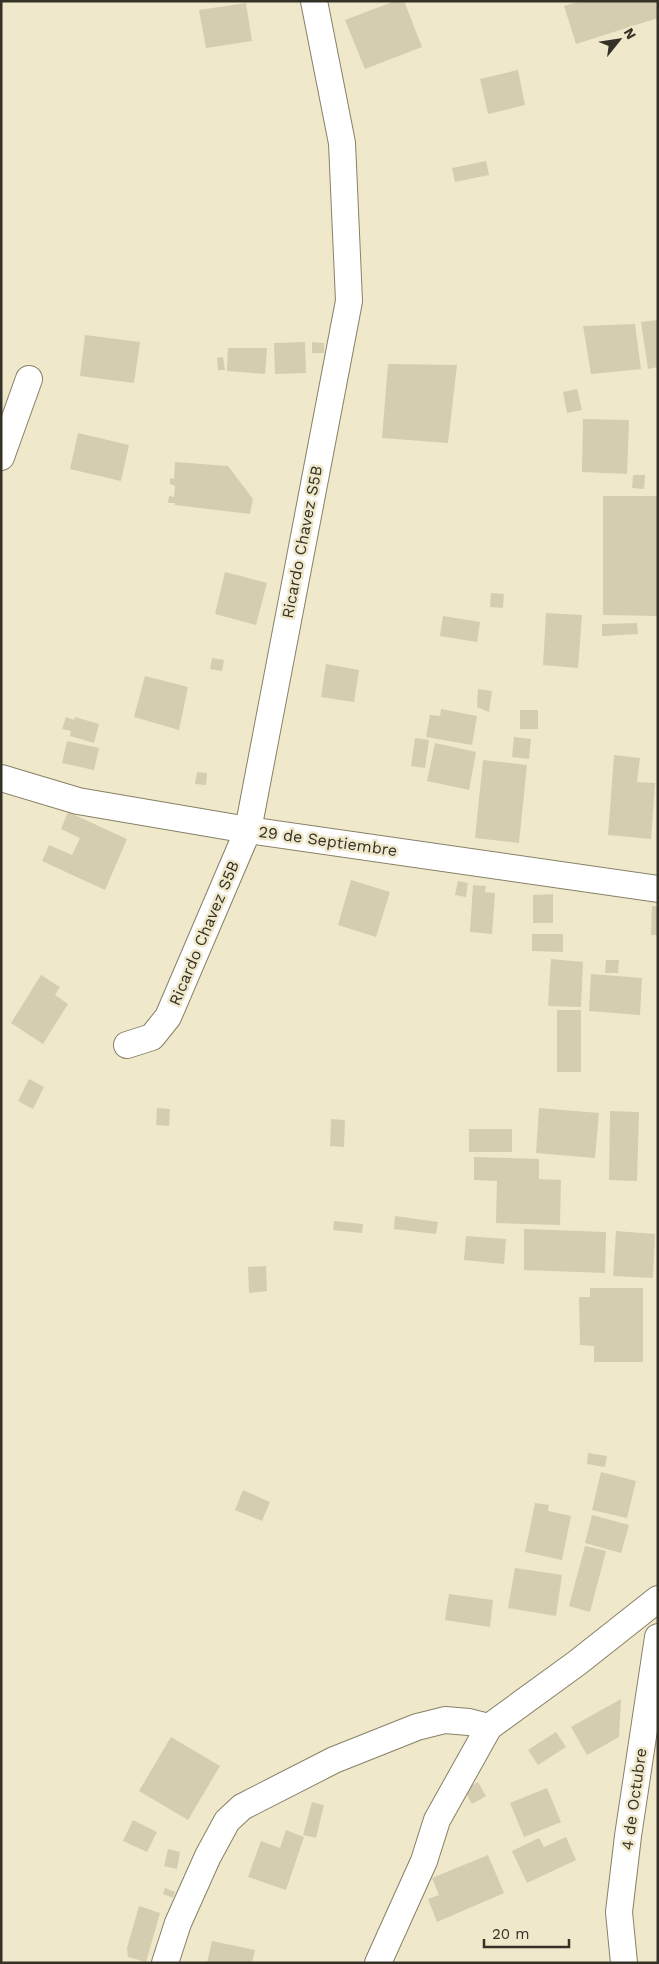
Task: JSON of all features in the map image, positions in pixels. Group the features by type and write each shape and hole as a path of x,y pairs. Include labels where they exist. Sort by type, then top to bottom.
{"street":[{"name":"Ricardo Chavez S5B","path":"127,1045 152,1037 168,1017 248,830 349,301 342,143 314,1"},
{"path":"1,457 29,379"},
{"name":"29 de Septiembre","path":"1,778 78,801 248,830 658,889"},
{"path":"378,1963 424,1861 437,1820 489,1727 577,1663 658,1599"},
{"name":"4 de Octubre","path":"624,1963 620,1912 628,1836 658,1637"},
{"path":"166,1963 178,1923 208,1856 227,1821 242,1807 334,1760 417,1727 445,1720 469,1722 489,1727"}],"building":[{"path":"395,1 404,1 422,47 365,69 345,20"},
{"path":"580,1 658,1 658,18 576,44 564,6"},
{"path":"246,3 252,41 206,48 199,10"},
{"path":"518,70 525,105 488,114 480,79"},
{"path":"486,161 489,175 455,182 452,168"},
{"path":"658,320 658,367 648,369 641,322"},
{"path":"635,324 641,369 591,374 583,326"},
{"path":"85,335 140,342 134,383 80,376"},
{"path":"305,342 306,373 275,374 274,343"},
{"path":"312,342 324,343 324,353 312,353"},
{"path":"228,348 267,348 265,374 227,371"},
{"path":"223,357 225,370 218,370 217,358"},
{"path":"388,364 457,365 448,443 382,438"},
{"path":"577,389 582,410 567,413 563,392"},
{"path":"583,419 629,420 627,474 582,472"},
{"path":"78,433 129,445 121,481 70,469"},
{"path":"175,462 228,466 253,499 250,514 168,503 169,496 174,497 175,486 170,484 170,478 174,479"},
{"path":"633,475 645,475 644,489 632,488"},
{"path":"603,496 658,496 658,616 603,615"},
{"path":"225,572 267,583 256,625 215,614"},
{"path":"491,593 504,594 503,608 490,607"},
{"path":"546,613 582,615 578,668 543,665"},
{"path":"443,616 480,622 477,642 440,636"},
{"path":"637,623 638,634 602,636 602,624"},
{"path":"212,658 224,660 222,671 210,669"},
{"path":"326,664 359,670 354,702 321,697"},
{"path":"145,676 188,687 179,730 134,717"},
{"path":"478,689 492,691 489,712 477,707"},
{"path":"441,709 477,716 472,745 426,737 430,715 440,716"},
{"path":"520,710 538,710 538,729 520,729"},
{"path":"66,717 74,720 75,717 99,724 94,743 70,736 71,731 62,729"},
{"path":"514,737 531,739 529,759 512,757"},
{"path":"415,738 429,740 425,768 411,766"},
{"path":"67,741 99,748 94,770 62,763"},
{"path":"435,743 476,752 469,790 427,781"},
{"path":"614,755 640,758 637,782 655,783 651,839 608,835"},
{"path":"483,760 527,765 519,843 475,838"},
{"path":"197,772 207,773 206,785 195,784"},
{"path":"68,812 127,839 105,890 42,861 49,845 72,855 80,838 61,829"},
{"path":"351,880 390,892 376,937 338,925"},
{"path":"458,881 468,883 466,897 455,895"},
{"path":"473,885 486,886 485,892 495,893 492,934 470,932"},
{"path":"553,894 553,923 533,923 533,895"},
{"path":"652,906 658,906 658,935 651,935"},
{"path":"532,934 563,934 563,952 532,951"},
{"path":"551,959 583,962 581,1007 548,1006"},
{"path":"606,960 619,960 618,973 605,973"},
{"path":"591,974 642,978 640,1015 589,1011"},
{"path":"41,975 60,987 55,995 68,1004 43,1044 11,1023"},
{"path":"557,1010 581,1010 581,1072 557,1072"},
{"path":"29,1079 44,1087 33,1109 18,1101"},
{"path":"157,1108 170,1109 169,1126 156,1125"},
{"path":"539,1108 599,1113 595,1158 536,1153"},
{"path":"610,1111 639,1112 637,1181 609,1180"},
{"path":"331,1119 345,1120 344,1147 330,1146"},
{"path":"469,1129 512,1129 512,1152 469,1152"},
{"path":"474,1157 539,1159 539,1179 561,1180 560,1225 496,1223 497,1181 474,1180"},
{"path":"395,1216 438,1222 436,1234 394,1229"},
{"path":"334,1221 363,1224 362,1233 333,1230"},
{"path":"524,1229 606,1232 605,1273 524,1270"},
{"path":"616,1231 655,1234 653,1278 613,1276"},
{"path":"466,1236 506,1239 504,1264 464,1260"},
{"path":"266,1266 267,1291 249,1293 248,1267"},
{"path":"590,1288 643,1288 643,1362 594,1362 594,1346 580,1345 579,1297 590,1297"},
{"path":"588,1453 607,1456 605,1467 587,1464"},
{"path":"601,1472 636,1481 627,1518 592,1510"},
{"path":"243,1490 270,1502 262,1521 235,1510"},
{"path":"535,1503 549,1505 548,1511 571,1516 562,1560 525,1552"},
{"path":"592,1515 629,1525 621,1553 585,1543"},
{"path":"585,1546 606,1551 590,1612 569,1606"},
{"path":"515,1568 562,1575 556,1616 508,1608"},
{"path":"449,1594 493,1600 490,1627 445,1620"},
{"path":"621,1699 619,1737 587,1755 571,1727"},
{"path":"556,1732 566,1747 538,1765 528,1750"},
{"path":"171,1737 220,1766 188,1820 139,1791"},
{"path":"478,1782 486,1796 472,1804 464,1790"},
{"path":"547,1788 561,1822 524,1837 510,1803"},
{"path":"312,1802 324,1805 316,1838 303,1835"},
{"path":"133,1820 157,1832 147,1852 123,1841"},
{"path":"286,1830 304,1837 286,1890 248,1877 261,1841 280,1848"},
{"path":"566,1837 576,1860 527,1883 512,1851 539,1838 544,1847"},
{"path":"168,1849 180,1852 177,1869 164,1866"},
{"path":"488,1855 504,1893 437,1922 428,1899 439,1895 432,1878"},
{"path":"165,1888 175,1892 173,1898 163,1894"},
{"path":"139,1906 160,1913 146,1962 128,1957 127,1948"},
{"path":"212,1941 255,1950 252,1963 207,1963"}]}
